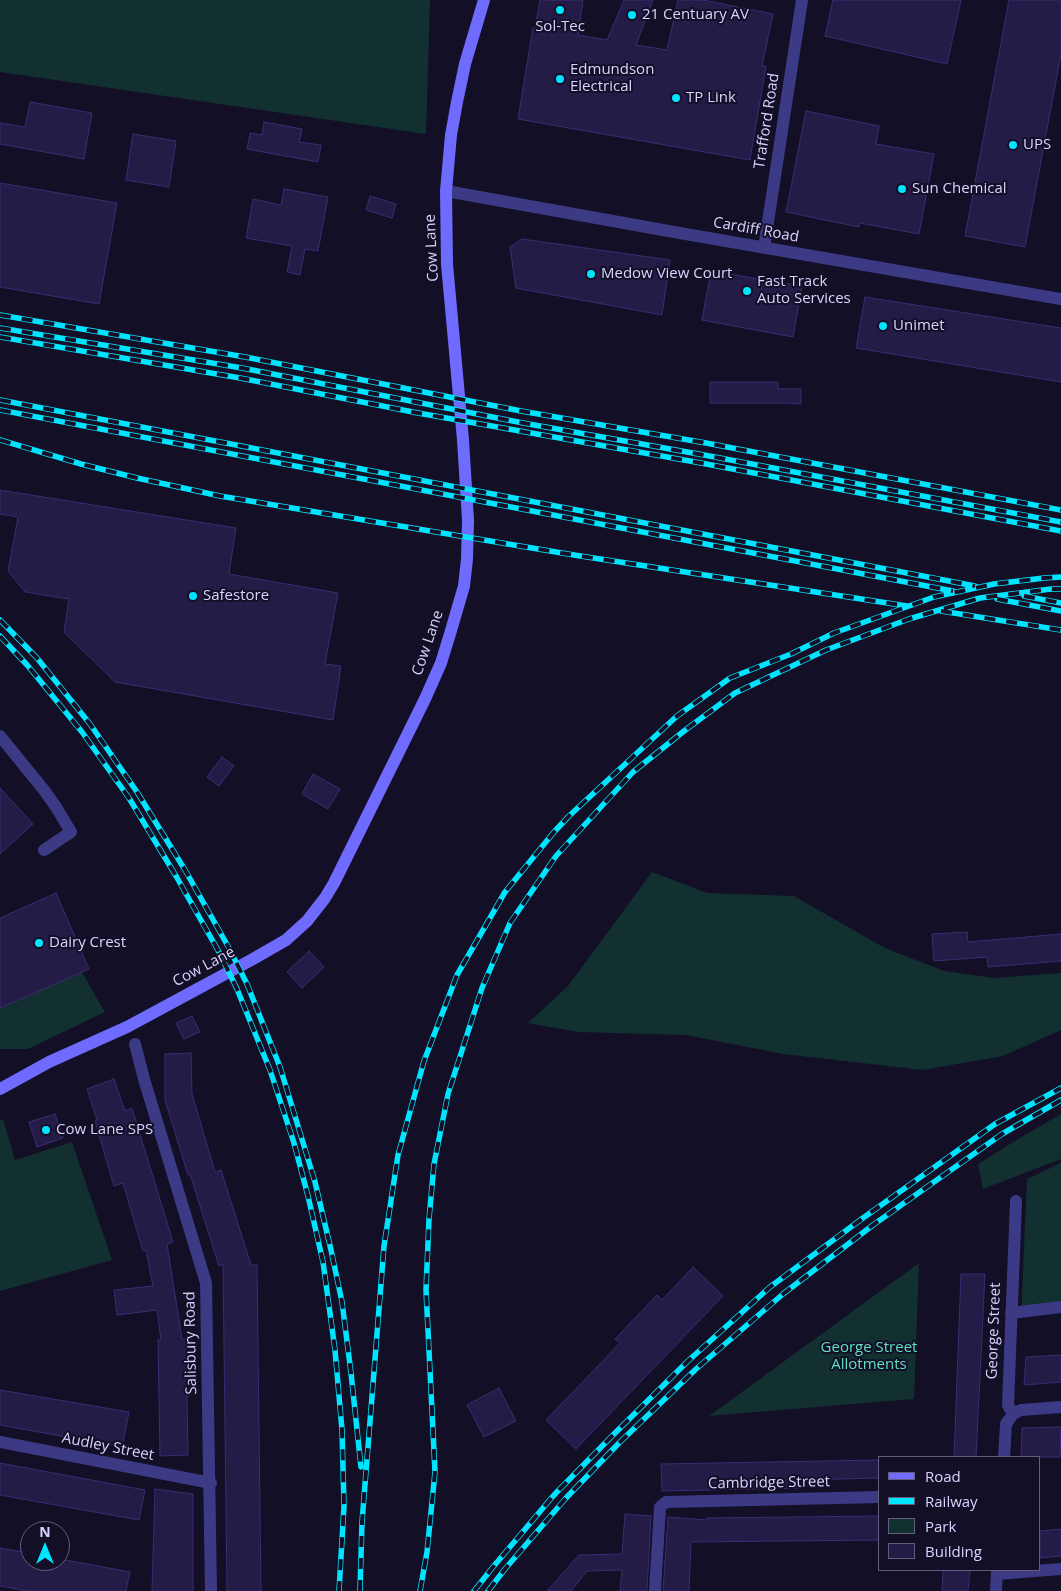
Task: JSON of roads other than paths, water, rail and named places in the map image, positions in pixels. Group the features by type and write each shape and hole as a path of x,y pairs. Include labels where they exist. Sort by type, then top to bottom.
{"street":[{"name":"Cow Lane","path":"0,1089 49,1062 127,1027 253,959 286,940 308,921 334,883 408,736 441,664 464,586 468,520 447,264 446,191 451,135 457,102 465,64 484,0"},
{"name":"Trafford Road","path":"764,248 802,0"},
{"name":"Cardiff Road","path":"446,191 1061,299"},
{"path":"0,736 56,806 71,832 44,850"},
{"name":"Salisbury Road","path":"135,1044 144,1080 206,1283 211,1591"},
{"name":"George Street","path":"1004,1456 1006,1424 1013,1414 1008,1405 1016,1201"},
{"path":"1012,1313 1061,1307"},
{"path":"1013,1414 1021,1410 1061,1407"},
{"name":"Audley Street","path":"0,1442 210,1483"},
{"name":"Cambridge Street","path":"655,1591 660,1507 666,1502 878,1497"},
{"path":"1041,1569 1061,1568"},
{"path":"996,1591 997,1572 1013,1571"}],"railway":[{"path":"0,315 245,357 521,411 706,443 1061,510"},
{"path":"0,328 242,368 523,423 1061,522"},
{"path":"0,337 240,378 418,413 701,463 1061,531"},
{"path":"0,400 975,586"},
{"path":"0,410 953,591"},
{"path":"0,440 81,464 220,496 574,555 907,606"},
{"path":"360,1591 362,1522 384,1246 398,1155 424,1061 457,975 505,892 569,816 677,716 730,678 791,654 834,633 934,597 994,584 1061,577"},
{"path":"420,1591 427,1552 435,1472 426,1290 429,1219 434,1164 448,1094 482,988 510,923 556,856 633,772 735,693 826,650 909,619 980,598 1061,589"},
{"path":"1024,596 1061,603"},
{"path":"997,599 1061,611"},
{"path":"941,611 1061,630"},
{"path":"0,620 37,658 90,724 137,792 185,870 247,984 280,1067 315,1182 342,1302 361,1467"},
{"path":"0,636 28,666 82,732 129,798 219,952 237,989 270,1070 294,1143 308,1196 323,1262 335,1350 342,1430 344,1506 339,1591"},
{"path":"474,1591 554,1495 688,1361 770,1287 995,1124 1061,1088"},
{"path":"488,1591 566,1498 619,1443 696,1369 783,1294 873,1225 1002,1134 1061,1100"}],"place":[{"name":"Sol-Tec","path":"560,10"},
{"name":"21 Centuary AV","path":"632,15"},
{"name":"Edmundson Electrical","path":"560,79"},
{"name":"TP Link","path":"676,98"},
{"name":"UPS","path":"1013,145"},
{"name":"Sun Chemical","path":"902,189"},
{"name":"Medow View Court","path":"591,274"},
{"name":"Fast Track Auto Services","path":"747,291"},
{"name":"Unimet","path":"883,326"},
{"name":"Safestore","path":"193,596"},
{"name":"Dairy Crest","path":"39,943"},
{"name":"Cow Lane SPS","path":"46,1130"}],"park label":[{"name":"George Street Allotments","path":"869,1356"}]}
